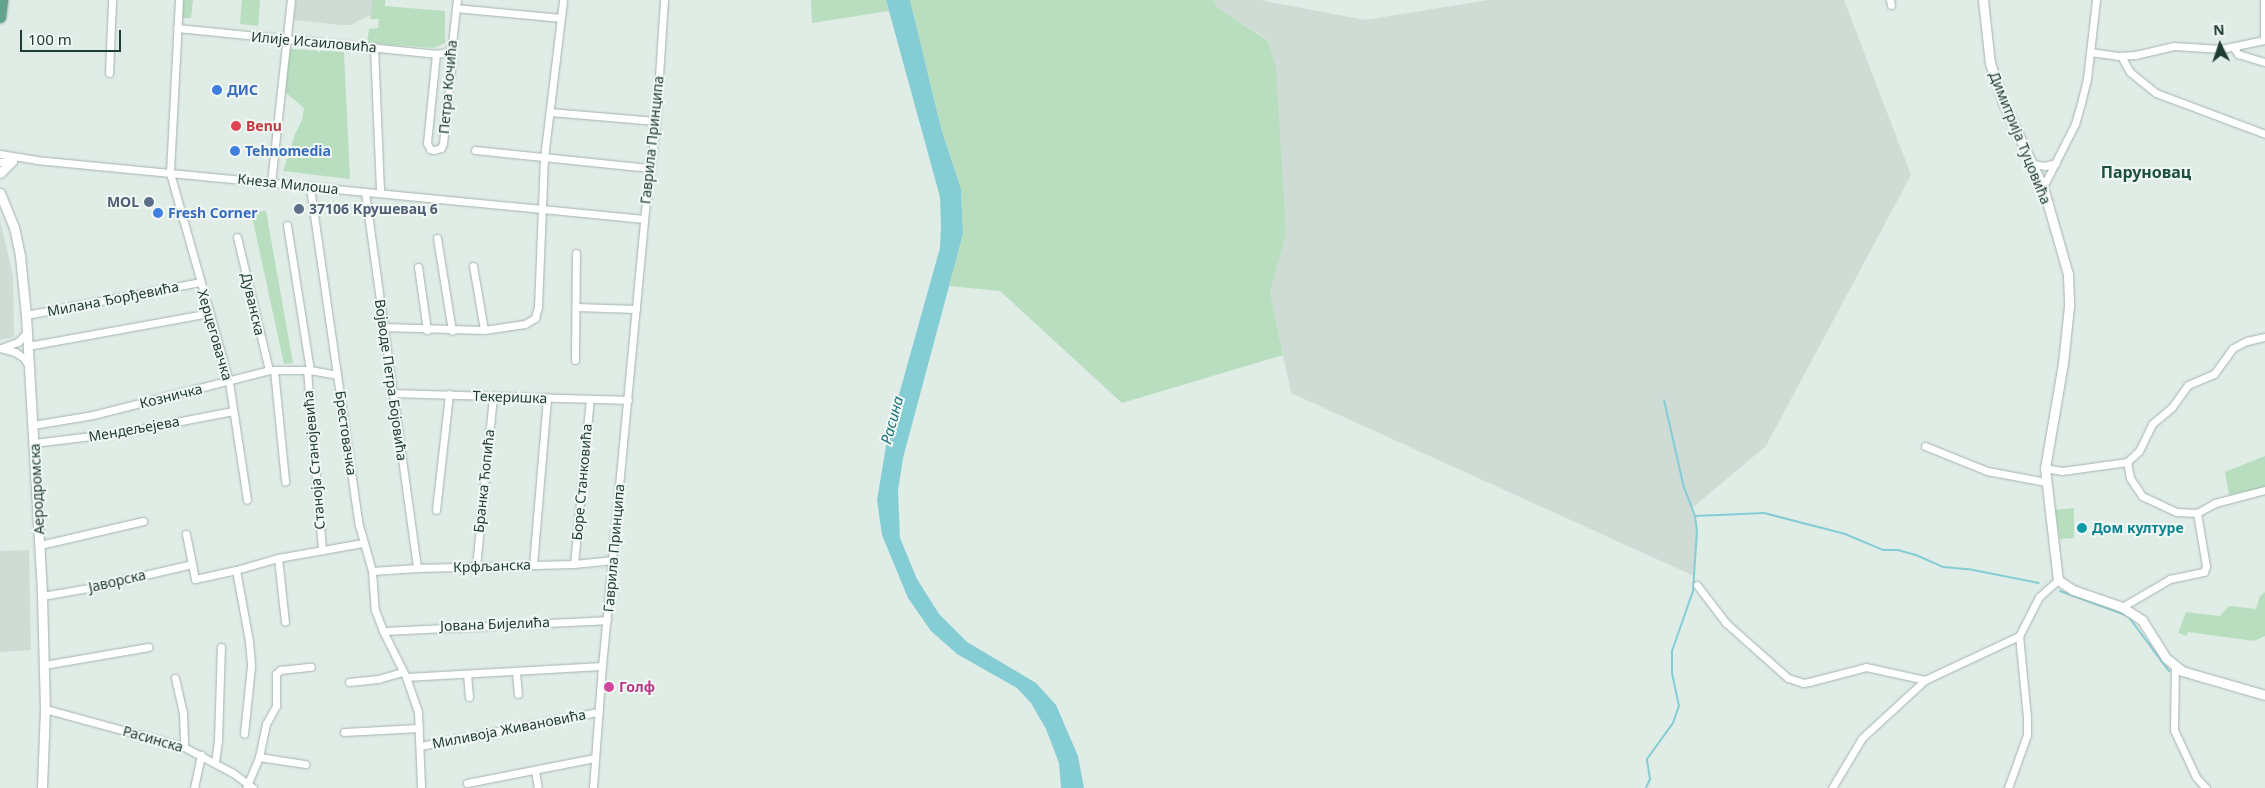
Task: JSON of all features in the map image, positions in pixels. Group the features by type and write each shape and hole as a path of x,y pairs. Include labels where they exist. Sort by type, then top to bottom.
{"main road":[{"path":"0,17 2,0"}],"street":[{"path":"110,72 112,0"},
{"name":"Херцеговачка","path":"179,0 170,173 229,382 247,500"},
{"path":"271,183 291,0"},
{"name":"Петра Кочића","path":"436,54 427,143 428,147 434,150 441,148 443,143 452,60 449,52 452,43 457,0"},
{"path":"384,327 452,331 484,330 525,324 535,318 538,307 540,210 544,158 563,0"},
{"name":"Гаврила Принципа","path":"594,788 602,666 649,168 656,121 664,0"},
{"name":"Димитрија Туцовића","path":"1983,0 1990,63 2003,102 2043,187 2066,268 2069,306 2064,363 2045,468 2058,580"},
{"path":"2043,187 2075,124 2087,79 2096,0"},
{"path":"2090,52 2121,56 2174,46 2221,50 2264,40 2264,0"},
{"path":"456,8 561,18"},
{"name":"Илије Исаиловића","path":"177,28 436,54 449,52"},
{"path":"374,47 380,193"},
{"path":"2233,47 2238,54 2265,62"},
{"path":"2121,56 2130,72 2156,93 2265,134"},
{"path":"550,112 656,121"},
{"path":"475,150 649,168"},
{"name":"Кнеза Милоша","path":"0,154 36,160 644,219"},
{"name":"Кнеза Милоша","path":"0,162 36,160"},
{"path":"0,173 12,161"},
{"path":"2033,164 2044,166 2056,163"},
{"name":"Брестовачка","path":"310,186 363,543 372,571 375,610 383,631 405,675 418,712 420,746 418,768 421,788"},
{"name":"Војводе Петра Бојовића","path":"365,192 418,568"},
{"name":"Аеродромска","path":"0,193 14,227 20,256 34,425 45,709 42,788"},
{"name":"Станоја Станојевића","path":"287,225 308,370 322,550"},
{"name":"Дуванска","path":"238,237 271,370 284,481"},
{"path":"437,238 452,331"},
{"path":"575,360 576,253"},
{"path":"473,266 484,330"},
{"path":"418,268 427,330"},
{"name":"Милана Ђорђевића","path":"26,315 200,282"},
{"path":"576,307 636,309"},
{"path":"28,346 209,313"},
{"path":"0,348 18,342 27,332"},
{"path":"2045,468 2062,471 2127,462 2140,451 2152,424 2172,407 2188,385 2214,374 2233,348 2247,341 2264,337"},
{"path":"0,348 20,355 29,367"},
{"name":"Козничка","path":"34,425 92,415 271,370 308,370 337,375"},
{"name":"Текеришка","path":"393,393 628,400"},
{"path":"436,510 449,394"},
{"name":"Бранка Ћопића","path":"476,567 493,396"},
{"path":"533,565 547,398"},
{"name":"Боре Станковића","path":"574,564 590,399"},
{"name":"Мендељејева","path":"34,443 124,432 234,411"},
{"path":"1925,446 1987,471 2046,482"},
{"path":"2127,462 2130,478 2142,496 2177,512 2197,513 2215,503 2265,490"},
{"path":"2122,607 2170,579 2204,572 2206,566 2197,513"},
{"path":"40,545 143,521"},
{"path":"186,534 194,579 278,558 363,543"},
{"path":"278,558 285,622"},
{"name":"Крфљанска","path":"372,571 574,564 612,560"},
{"name":"Јаворска","path":"42,596 89,588 192,564"},
{"path":"236,570 249,640 251,666 244,734"},
{"path":"2008,788 2027,734 2027,716 2018,636 2039,597 2058,580 2073,590 2122,607 2142,620 2161,650 2175,667 2189,675 2265,695"},
{"path":"1697,585 1726,623 1788,678 1803,683 1866,667 1925,680"},
{"name":"Јована Бијелића","path":"383,631 607,620"},
{"path":"1832,788 1862,738 1925,680 2018,636"},
{"path":"214,762 218,740 221,646"},
{"path":"44,664 148,647"},
{"path":"349,682 405,675 516,672 602,666"},
{"path":"2175,667 2174,730 2196,777 2206,788"},
{"path":"249,787 266,724 276,706 277,672 311,668"},
{"path":"516,672 518,694"},
{"path":"467,674 469,696"},
{"path":"175,678 183,712 184,747"},
{"name":"Расинска","path":"45,709 184,747 214,762 249,787"},
{"name":"Миливоја Живановића","path":"420,746 599,712"},
{"path":"344,732 419,728"},
{"path":"194,788 201,755"},
{"path":"258,756 305,764"},
{"path":"467,782 480,785 535,770 595,758"},
{"path":"535,770 538,788"}],"shaded area":[{"path":"296,0 374,0 373,14 350,25 294,20"},
{"path":"1214,0 1260,0 1365,20 1488,0 1844,0 1911,175 1766,446 1692,508 1697,531 1694,576 1291,393 1270,292 1286,235 1268,40 1217,7"},
{"path":"0,220 13,276 14,337 0,340"},
{"path":"29,550 31,650 0,652 0,551"}],"green space":[{"path":"182,0 193,0 191,18 181,18"},
{"path":"242,0 260,0 258,26 240,24"},
{"path":"373,0 385,0 385,6 445,11 445,43 434,48 367,43 369,29 378,28 379,19 370,19"},
{"path":"811,0 886,0 889,11 812,23"},
{"path":"910,0 1214,0 1217,7 1268,41 1276,68 1286,235 1270,292 1283,355 1122,403 1000,291 949,286 963,234 961,189 941,128"},
{"path":"289,49 344,52 350,179 283,171 295,134 302,120 304,108 285,92"},
{"path":"266,211 293,363 284,364 251,212"},
{"path":"2265,456 2265,487 2229,495 2225,472"},
{"path":"2074,508 2074,538 2060,539 2055,510"},
{"path":"2265,592 2265,636 2254,641 2188,632 2187,636 2178,633 2186,612 2220,616 2229,606 2256,609 2260,596"}],"water":[{"name":"Расина","path":"886,0 910,0 941,128 961,189 963,234 903,458 898,491 900,538 917,579 939,614 967,642 1036,683 1056,705 1078,756 1084,788 1061,788 1059,763 1046,729 1031,703 1017,688 957,654 931,631 908,598 882,535 877,500 888,434 940,248 941,226 940,197"}],"waterway":[{"path":"1646,788 1650,779 1647,759 1673,723 1679,706 1672,672 1672,651 1693,591 1697,531 1695,516 1684,488 1664,400"},
{"path":"1695,516 1764,513 1845,534 1883,550 1898,550 1916,555 1943,567 1968,569 2039,583"},
{"path":"2060,591 2128,616 2169,671"},
{"path":"2180,675 2190,678"}],"place":[{"name":"ДИС","path":"217,90"},
{"name":"Benu","path":"236,126"},
{"name":"Tehnomedia","path":"235,151"},
{"name":"MOL","path":"149,202"},
{"name":"37106 Крушевац 6","path":"299,209"},
{"name":"Fresh Corner","path":"158,213"},
{"name":"Дом културе","path":"2082,528"},
{"name":"Голф","path":"609,687"}],"district":[{"name":"Паруновац","path":"2146,172"}]}
